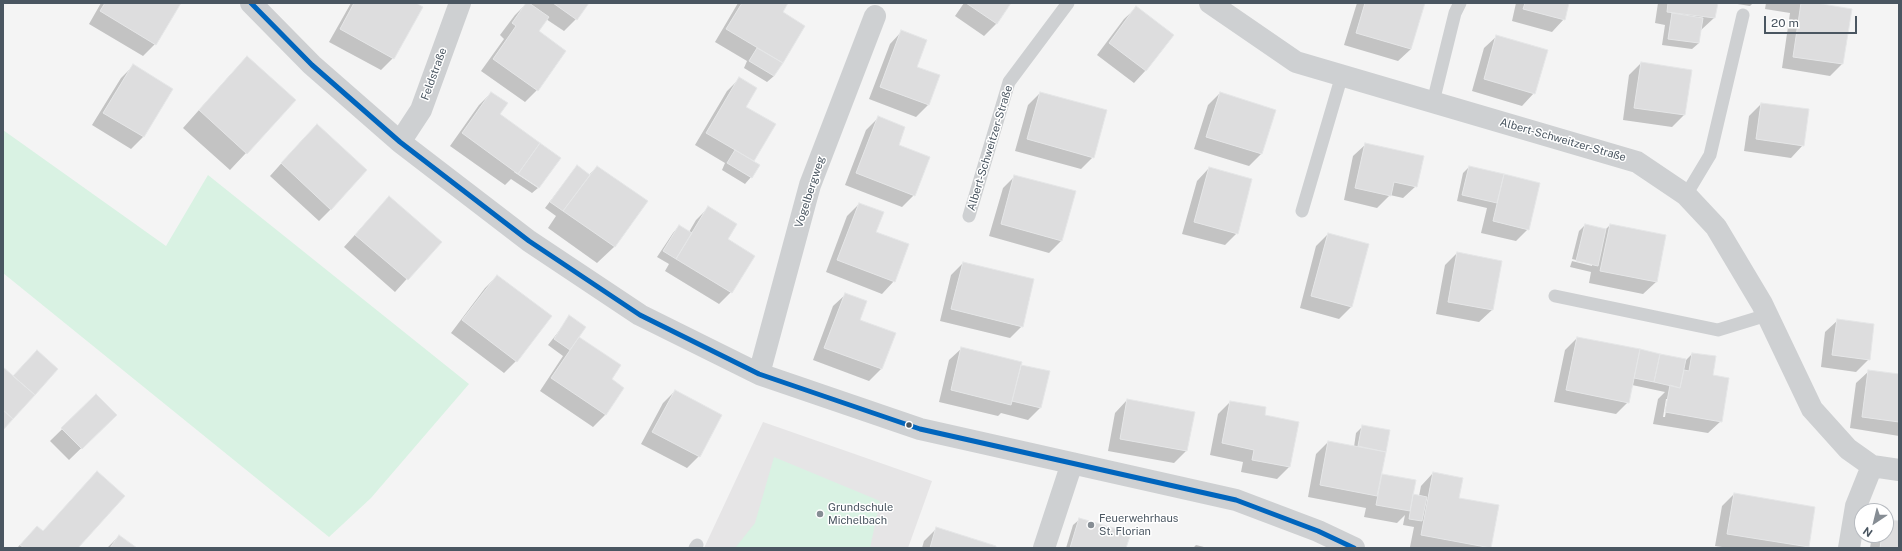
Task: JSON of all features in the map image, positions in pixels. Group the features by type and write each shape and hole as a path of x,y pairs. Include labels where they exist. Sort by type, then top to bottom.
{"street":[{"path":"251,3 312,65 400,142 529,241 640,315 759,374 920,429 1236,500 1318,531 1354,548"},
{"name":"Feldstraße","path":"400,142 421,110 460,3"},
{"name":"Albert-Schweitzer-Straße","path":"1210,3 1296,62 1637,162 1686,195 1716,227 1767,315 1812,409 1848,449 1872,466 1899,470"},
{"name":"Vogelbergweg","path":"759,374 810,185 875,16"},
{"path":"1044,548 1072,463"},
{"path":"1849,548 1856,506 1872,466"}],"lane":[{"name":"Albert-Schweitzer-Straße","path":"970,216 1009,82 1068,3"},
{"path":"1434,102 1454,13 1460,3"},
{"path":"1686,195 1710,155 1744,15"},
{"path":"1302,211 1342,75"},
{"path":"1555,296 1718,330 1767,315"}],"shaded area":[{"name":"Grundschule Michelbach","path":"763,422 932,481 908,548 704,548"}],"green space":[{"path":"3,130 166,246 208,175 469,384 371,498 329,537 3,273"},
{"path":"774,457 880,501 870,548 735,548 755,523"}],"building":[{"path":"105,3 181,3 156,45 100,11"},
{"path":"354,3 416,3 423,7 394,59 340,29"},
{"path":"526,3 529,3 549,17 539,31 566,51 538,91 493,59 516,26 512,23"},
{"path":"553,3 589,3 577,20"},
{"path":"742,3 788,3 783,12 805,26 783,63 726,29"},
{"path":"966,3 1011,3 997,24"},
{"path":"1365,3 1425,3 1411,49 1356,33"},
{"path":"1525,3 1569,3 1565,20 1523,9"},
{"path":"1668,3 1718,3 1715,18 1667,12"},
{"path":"1801,3 1816,3 1852,9 1843,64 1793,57"},
{"path":"1136,6 1174,35 1146,71 1109,43"},
{"path":"1672,13 1703,18 1699,43 1668,39"},
{"path":"901,30 927,40 917,67 940,75 929,105 880,87"},
{"path":"1496,35 1548,50 1535,94 1484,79"},
{"path":"757,48 783,63 774,76 749,61"},
{"path":"247,56 296,100 247,154 199,110"},
{"path":"1641,62 1692,70 1685,115 1634,108"},
{"path":"133,64 173,89 144,137 103,113"},
{"path":"739,77 757,88 746,107 776,124 754,161 706,133"},
{"path":"491,92 508,103 500,114 540,143 518,174 462,133"},
{"path":"1040,92 1107,110 1094,158 1027,139"},
{"path":"1220,92 1276,110 1262,154 1206,137"},
{"path":"1761,103 1809,109 1804,146 1756,139"},
{"path":"878,116 905,127 899,145 930,157 915,196 856,173"},
{"path":"317,124 367,170 331,210 281,163"},
{"path":"540,143 561,158 539,188 518,174"},
{"path":"1365,143 1424,156 1417,187 1394,182 1391,196 1355,188"},
{"path":"735,150 760,165 752,178 727,163"},
{"path":"577,165 590,175 563,211 550,202"},
{"path":"597,166 648,201 615,247 563,211"},
{"path":"1469,166 1504,174 1497,203 1462,195"},
{"path":"1209,167 1252,179 1238,234 1194,222"},
{"path":"1504,174 1540,183 1529,230 1493,221"},
{"path":"1014,175 1076,191 1062,241 1001,224"},
{"path":"389,196 442,242 408,280 355,235"},
{"path":"859,203 884,212 876,232 909,244 895,282 837,260"},
{"path":"708,206 737,224 728,239 755,256 732,293 676,259"},
{"path":"1585,224 1606,229 1598,266 1576,261"},
{"path":"1610,224 1666,235 1657,282 1600,271"},
{"path":"679,225 692,233 676,259 663,251"},
{"path":"1328,233 1369,244 1352,307 1311,296"},
{"path":"1457,252 1502,261 1493,310 1448,302"},
{"path":"963,262 1034,279 1023,327 951,309"},
{"path":"497,275 552,316 517,362 462,320"},
{"path":"845,293 867,301 860,320 896,333 882,369 824,348"},
{"path":"569,315 586,327 570,350 554,339"},
{"path":"1837,319 1874,324 1870,360 1832,355"},
{"path":"579,337 621,365 612,379 624,388 606,415 551,378"},
{"path":"1577,337 1640,349 1629,403 1566,390"},
{"path":"961,347 1022,362 1011,405 951,390"},
{"path":"1640,349 1660,354 1654,382 1634,378"},
{"path":"37,350 58,369 35,395 13,376"},
{"path":"1692,353 1716,356 1713,375 1729,378 1722,422 1665,412 1670,385 1680,388 1684,370 1689,371"},
{"path":"1660,354 1686,359 1680,388 1654,382"},
{"path":"1021,365 1050,371 1041,408 1012,401"},
{"path":"3,367 35,395 13,419 3,410"},
{"path":"1868,370 1899,374 1899,422 1862,417"},
{"path":"675,390 722,415 700,457 652,432"},
{"path":"96,394 117,415 82,449 61,428"},
{"path":"1127,399 1195,412 1187,451 1120,439"},
{"path":"1230,401 1266,407 1265,415 1299,422 1290,467 1252,460 1254,450 1222,443"},
{"path":"3,410 13,419 3,430"},
{"path":"1362,425 1390,430 1386,452 1358,446"},
{"path":"1328,441 1386,452 1377,496 1320,485"},
{"path":"97,471 125,496 78,548 24,548 20,545 37,526 43,531"},
{"path":"1433,472 1463,478 1459,498 1499,505 1491,548 1421,535"},
{"path":"1382,474 1416,480 1410,511 1376,505"},
{"path":"1734,493 1815,507 1809,547 1727,534"},
{"path":"1413,494 1427,497 1422,521 1409,519"},
{"name":"Feuerwehrhaus St. Florian","path":"1079,518 1131,533 1126,548 1070,548"},
{"path":"1894,520 1899,521 1899,548 1880,548 1881,543 1894,543"},
{"path":"936,527 996,546 996,548 930,548"},
{"path":"119,535 137,548 110,548"}],"transit line":[{"path":"251,3 312,65 400,142 529,241 640,315 759,374 920,429 1236,500 1318,531 1354,548"}],"place":[{"name":"Grundschule Michelbach","path":"820,514"},
{"name":"Feuerwehrhaus St. Florian","path":"1091,525"}]}
